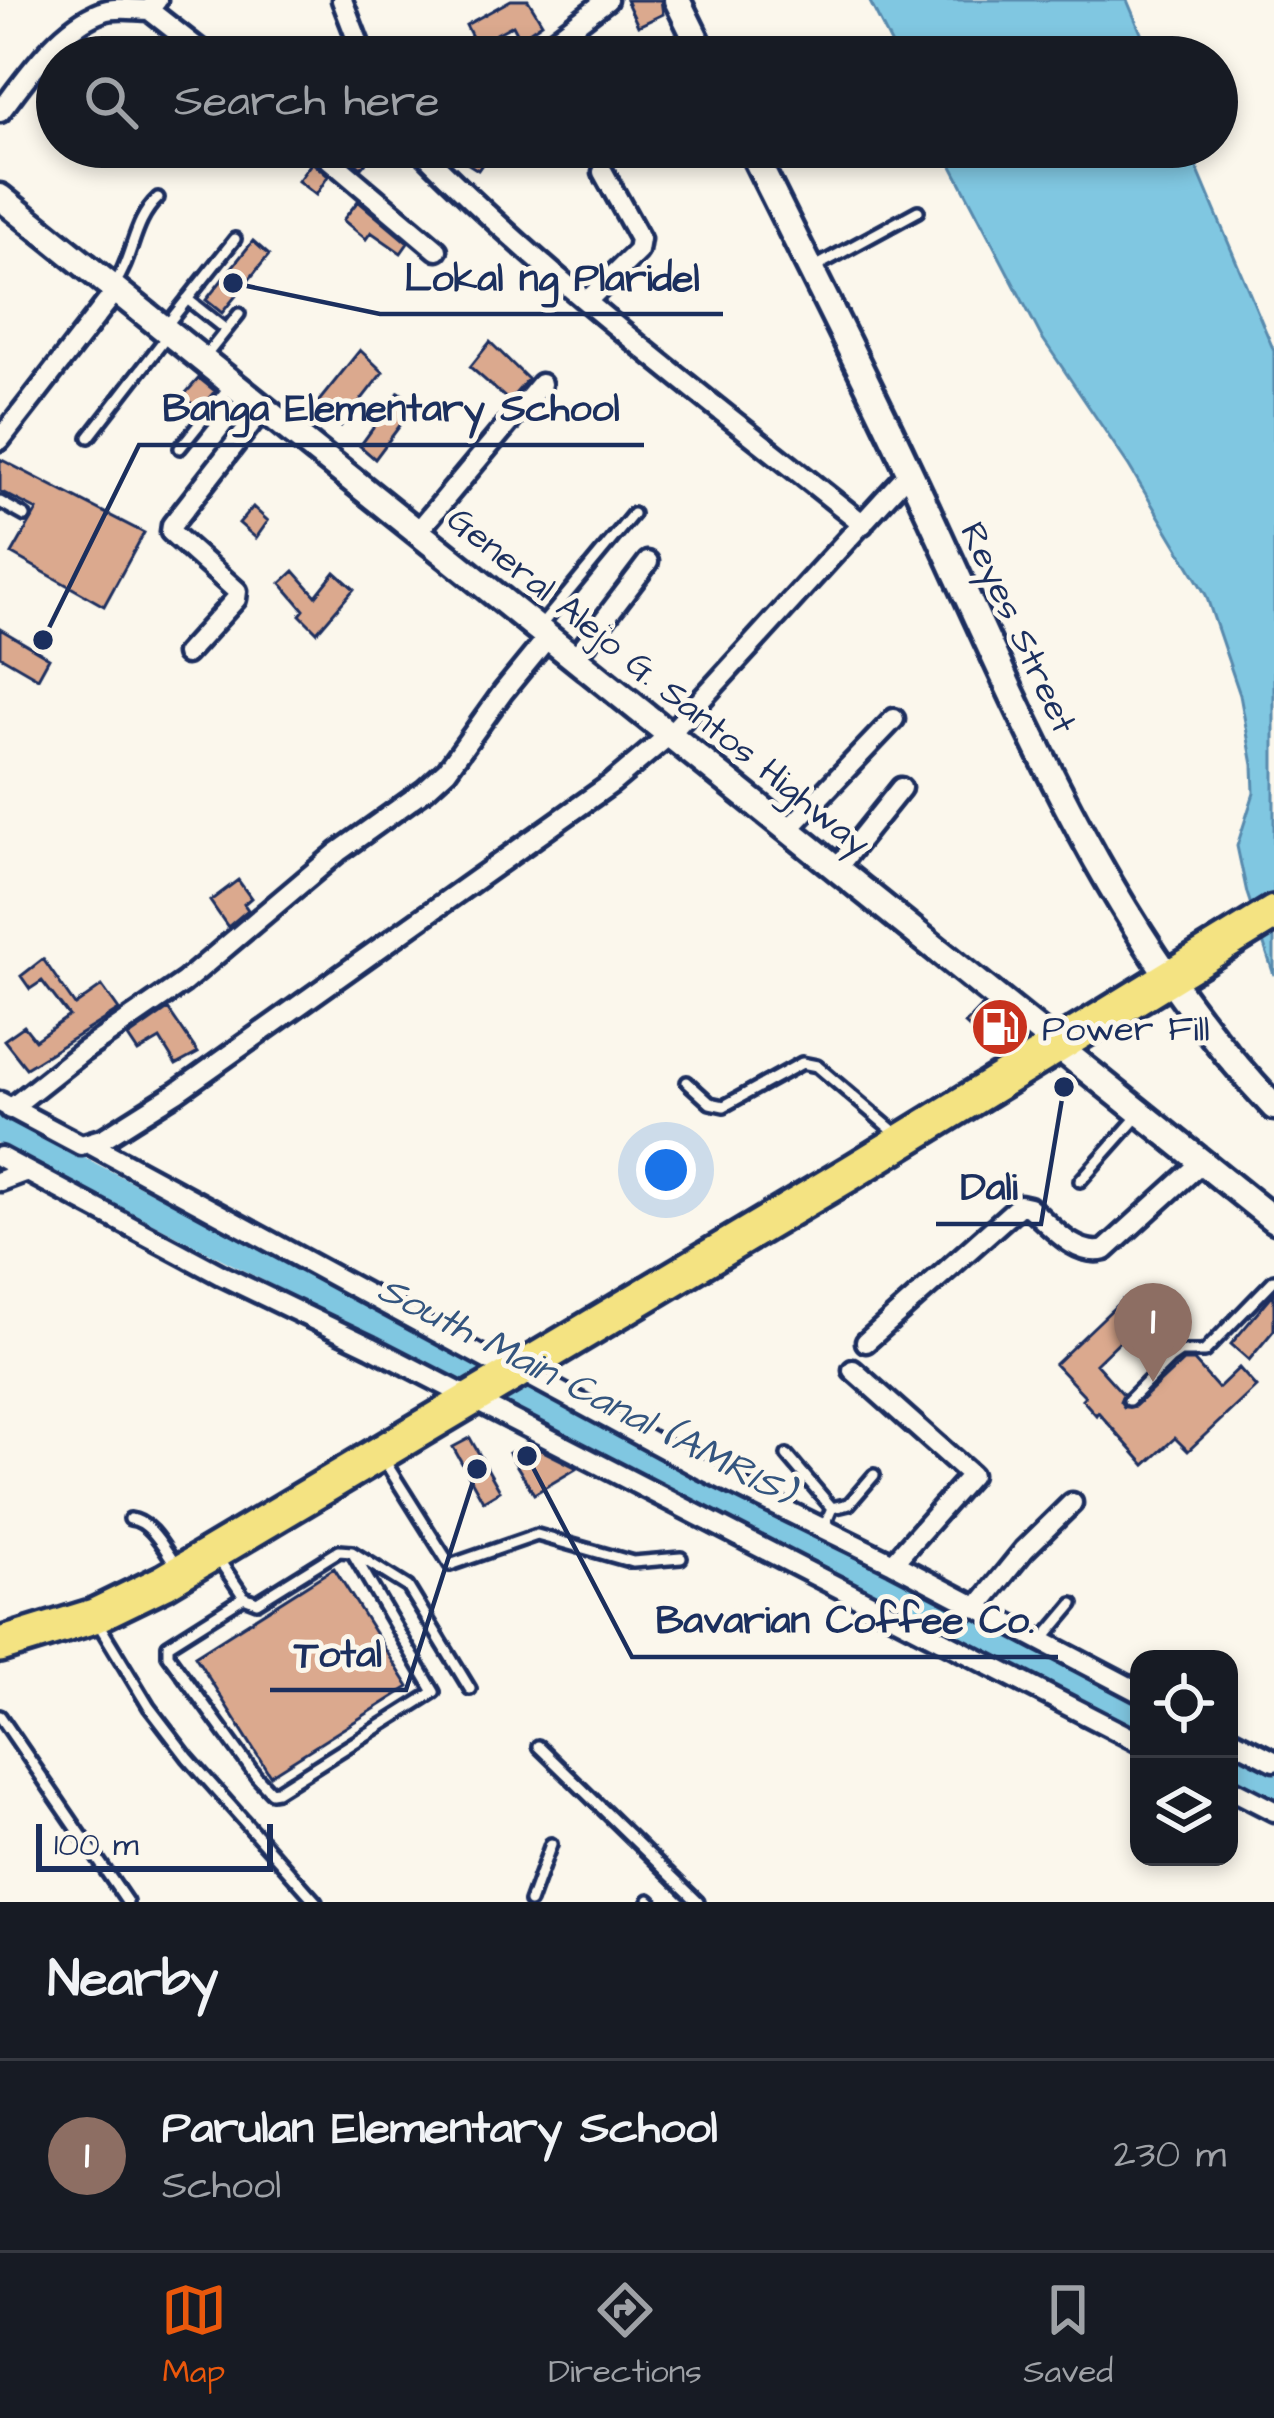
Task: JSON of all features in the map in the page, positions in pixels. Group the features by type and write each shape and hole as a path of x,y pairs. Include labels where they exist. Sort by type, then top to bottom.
{"highway":[{"path":"0,1645 94,1616 181,1572 852,1172 1274,913"}],"main road":[{"path":"677,0 695,36"},
{"name":"Reyes Street","path":"759,168 910,471 1056,789 1097,864 1170,977 1244,1076 1274,1107"},
{"name":"General Alejo G. Santos Highway","path":"0,197 1274,1220"}],"street":[{"path":"342,0 356,36"},
{"path":"560,36 607,0"},
{"path":"66,36 102,11 153,5 186,36"},
{"path":"0,112 36,66"},
{"path":"340,168 437,250"},
{"path":"440,168 588,301 863,524"},
{"path":"588,301 638,251 640,238 603,172"},
{"path":"0,440 116,286"},
{"path":"418,530 541,384"},
{"path":"186,654 236,599 237,591 171,532 172,525 264,406"},
{"path":"543,633 447,770 425,790 338,852 184,982 5,1105 81,1145 177,1092 596,795 668,736 910,471"},
{"path":"574,658 648,562"},
{"path":"788,830 894,719"},
{"path":"836,869 901,788"},
{"path":"90,1144 498,1365 1130,1687"},
{"path":"0,1157 476,1397 1130,1737"},
{"path":"866,1342 1020,1205 1029,1207 1081,1251 1093,1254 1105,1250 1203,1161"},
{"path":"0,1181 24,1172"},
{"path":"854,1370 971,1475 893,1563"},
{"path":"977,1608 1024,1550 1072,1503"},
{"path":"1238,1743 1274,1761"},
{"path":"1238,1793 1274,1811"}],"lane":[{"path":"116,286 133,253 141,218 158,198"},
{"path":"810,270 918,211"},
{"path":"89,437 235,239"},
{"path":"187,299 226,331"},
{"path":"204,358 239,314"},
{"path":"180,448 233,382"},
{"path":"0,502 25,516"},
{"path":"543,633 633,514"},
{"path":"687,1082 710,1103 724,1106 802,1063 817,1066 902,1138"},
{"path":"1080,1181 1141,1113"},
{"path":"1129,1400 1180,1352 1196,1354 1211,1348 1274,1280"},
{"path":"1138,1330 1170,1359"},
{"path":"379,1452 450,1565 538,1534 633,1562 681,1558"},
{"path":"788,1455 832,1508"},
{"path":"832,1508 849,1504 874,1475"},
{"path":"823,1528 832,1508"},
{"path":"130,1519 147,1525 181,1572"},
{"path":"214,1552 244,1598 257,1602 339,1551 352,1552 415,1595 470,1689"},
{"path":"244,1598 177,1637 166,1651 271,1792 434,1692 352,1552"},
{"path":"1041,1642 1072,1604"},
{"path":"94,1616 149,1707 188,1758 316,1902"},
{"path":"0,1716 127,1902"},
{"path":"538,1746 698,1902"},
{"path":"530,1902 551,1844"}],"water":[{"path":"869,0 1127,0 1142,36 887,36"},
{"path":"953,168 1197,168 1274,351 1274,975 1237,846 1254,793 1253,765 1240,695 1206,595 1129,466 1041,336"}],"building":[{"path":"511,0 528,0 542,23 523,36 513,25 493,36 472,36 466,25"},
{"path":"626,0 661,0 663,14 638,26"},
{"path":"308,168 319,168 328,176 316,195 298,181"},
{"path":"358,201 408,243 401,253 371,232 366,239 343,220"},
{"path":"253,241 269,255 222,313 206,300"},
{"path":"490,342 528,379 509,401 470,367"},
{"path":"360,350 383,372 341,426 315,406"},
{"path":"199,378 215,391 199,410 183,396"},
{"path":"399,392 416,404 375,459 360,446"},
{"path":"0,459 144,533 104,606 12,554 37,510 0,491"},
{"path":"253,507 268,521 256,538 239,523"},
{"path":"294,571 316,596 335,572 354,589 317,632 300,615 304,610 281,583"},
{"path":"0,629 49,658 38,678 0,656"},
{"path":"238,880 251,898 244,904 248,910 228,927 210,901"},
{"path":"43,959 75,1005 102,986 119,1010 26,1068 4,1040 24,1026 35,1040 69,1016 42,981 30,989 21,976"},
{"path":"981,1007 993,1018 977,1035 965,1024"},
{"path":"168,1009 198,1053 176,1065 160,1039 138,1052 128,1037"},
{"path":"1274,1293 1274,1330 1249,1360 1231,1344"},
{"path":"1122,1300 1141,1320 1132,1323 1129,1332 1096,1364 1123,1394 1124,1407 1135,1406 1183,1361 1194,1361 1218,1388 1239,1368 1256,1387 1188,1451 1175,1438 1145,1465 1055,1364"},
{"path":"470,1438 500,1491 483,1501 453,1447"},
{"path":"527,1443 576,1469 534,1494 509,1453"},
{"path":"334,1568 409,1687 270,1775 195,1656"}],"waterway":[{"name":"South Main Canal (AMRIS)","path":"0,1129 1130,1714"},
{"name":"South Main Canal (AMRIS)","path":"1238,1770 1274,1788"}],"place":[{"name":"Lokal ng Plaridel","path":"233,283"},
{"name":"Banga Elementary School","path":"43,640"},
{"name":"Power Fill","path":"1000,1027"},
{"name":"Dali","path":"1064,1087"},
{"name":"Parulan Elementary School","path":"1153,1382"},
{"name":"Bavarian Coffee Co.","path":"527,1456"},
{"name":"Total","path":"477,1469"}]}
